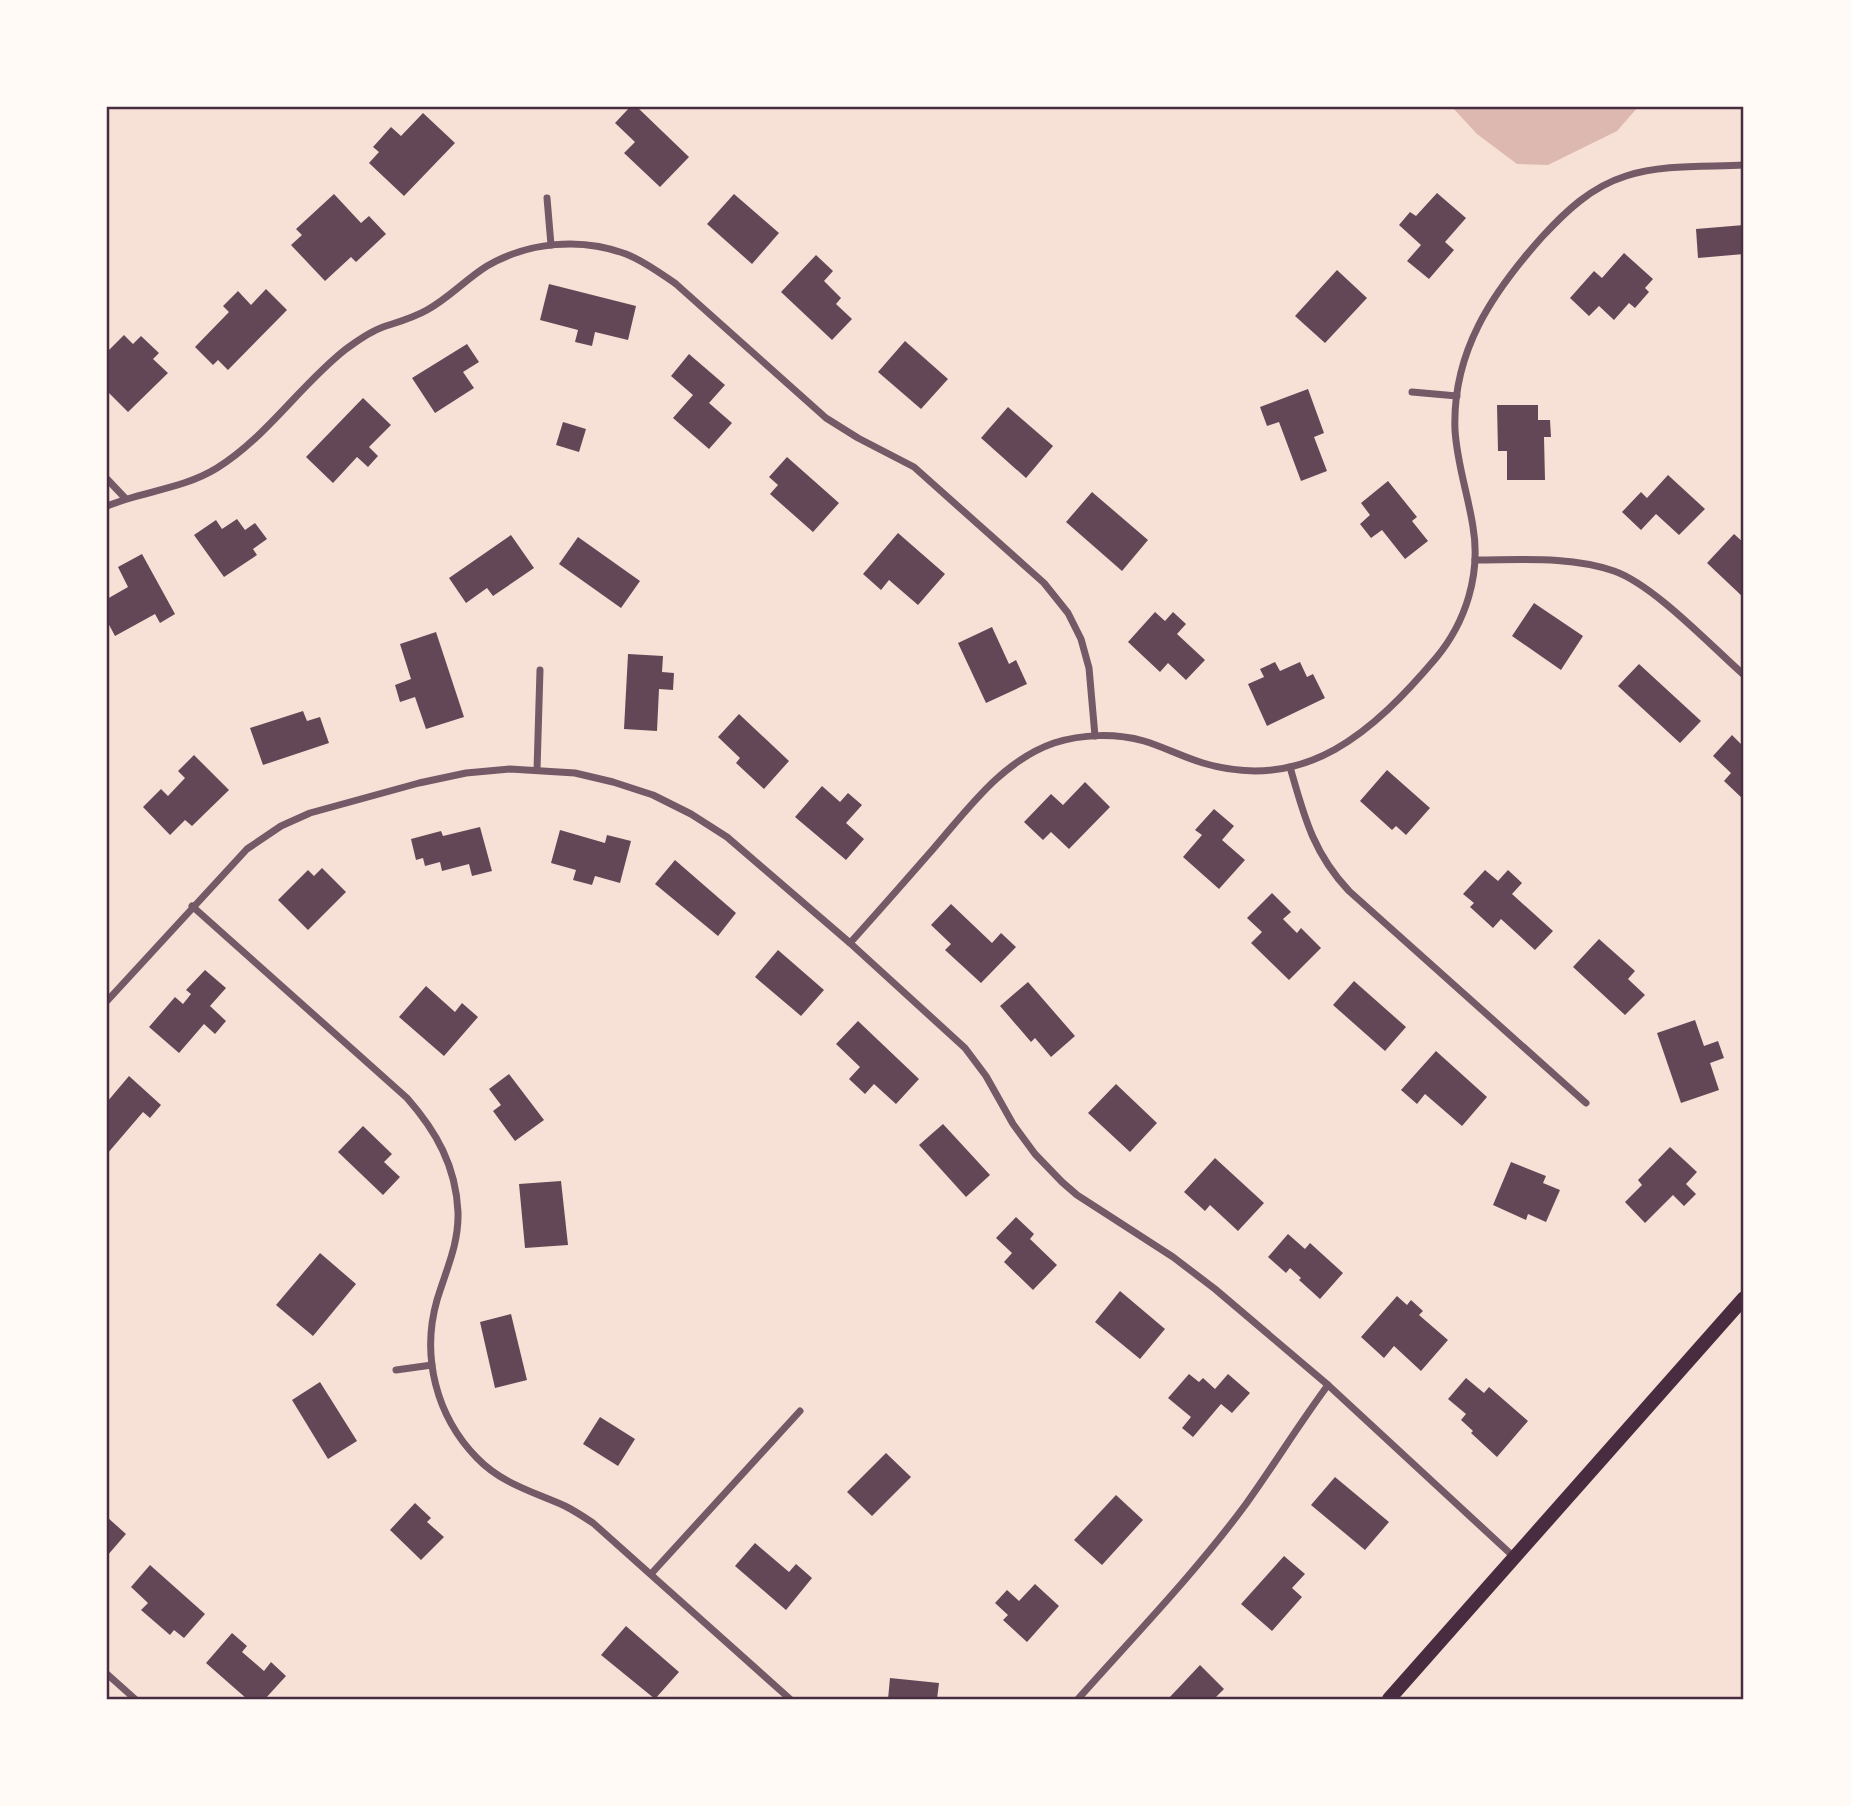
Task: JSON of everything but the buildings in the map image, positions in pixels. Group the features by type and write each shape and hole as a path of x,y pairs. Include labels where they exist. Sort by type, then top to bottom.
{"main road":[{"path":"1389,1699 1744,1298"}],"street":[{"path":"850,943 984,791 1027,755 1053,744 1095,736 1115,736 1143,741 1203,764 1264,770 1290,767 1324,756 1350,742 1375,723 1436,657 1453,634 1466,608 1475,560 1473,523 1458,464 1455,428 1457,396 1473,335 1490,302 1510,272 1574,204 1598,188 1625,176 1643,172 1744,165"},
{"path":"547,198 551,245"},
{"path":"107,506 125,498 179,485 215,469 257,437 345,350 368,334 423,313 496,262 513,254 551,245 599,246 627,254 676,284 826,418 914,467 1044,583 1068,613 1081,639 1089,668 1095,736"},
{"path":"1412,392 1457,396"},
{"path":"107,479 125,498"},
{"path":"1475,560 1567,561 1617,572 1644,588 1673,611 1744,675"},
{"path":"537,770 540,670"},
{"path":"1290,767 1307,828 1333,874 1586,1103"},
{"path":"107,1001 247,849 281,826 310,813 466,773 537,770 575,773 653,795 691,814 727,837 850,943 965,1048 986,1076 1013,1124 1035,1154 1062,1182 1077,1195 1173,1257 1215,1289 1328,1385 1514,1557"},
{"path":"192,906 407,1098 429,1123 447,1157 455,1184 458,1213 453,1256 437,1300 432,1328 432,1365 435,1385 445,1412 459,1437 478,1459 500,1477 567,1507 593,1522 790,1699"},
{"path":"396,1370 432,1365"},
{"path":"1078,1699 1207,1552 1238,1513 1328,1385"},
{"path":"651,1574 800,1411"},
{"path":"107,1674 135,1699"}],"shaded area":[{"path":"1452,107 1638,107 1617,131 1548,165 1517,164 1477,134"}]}
